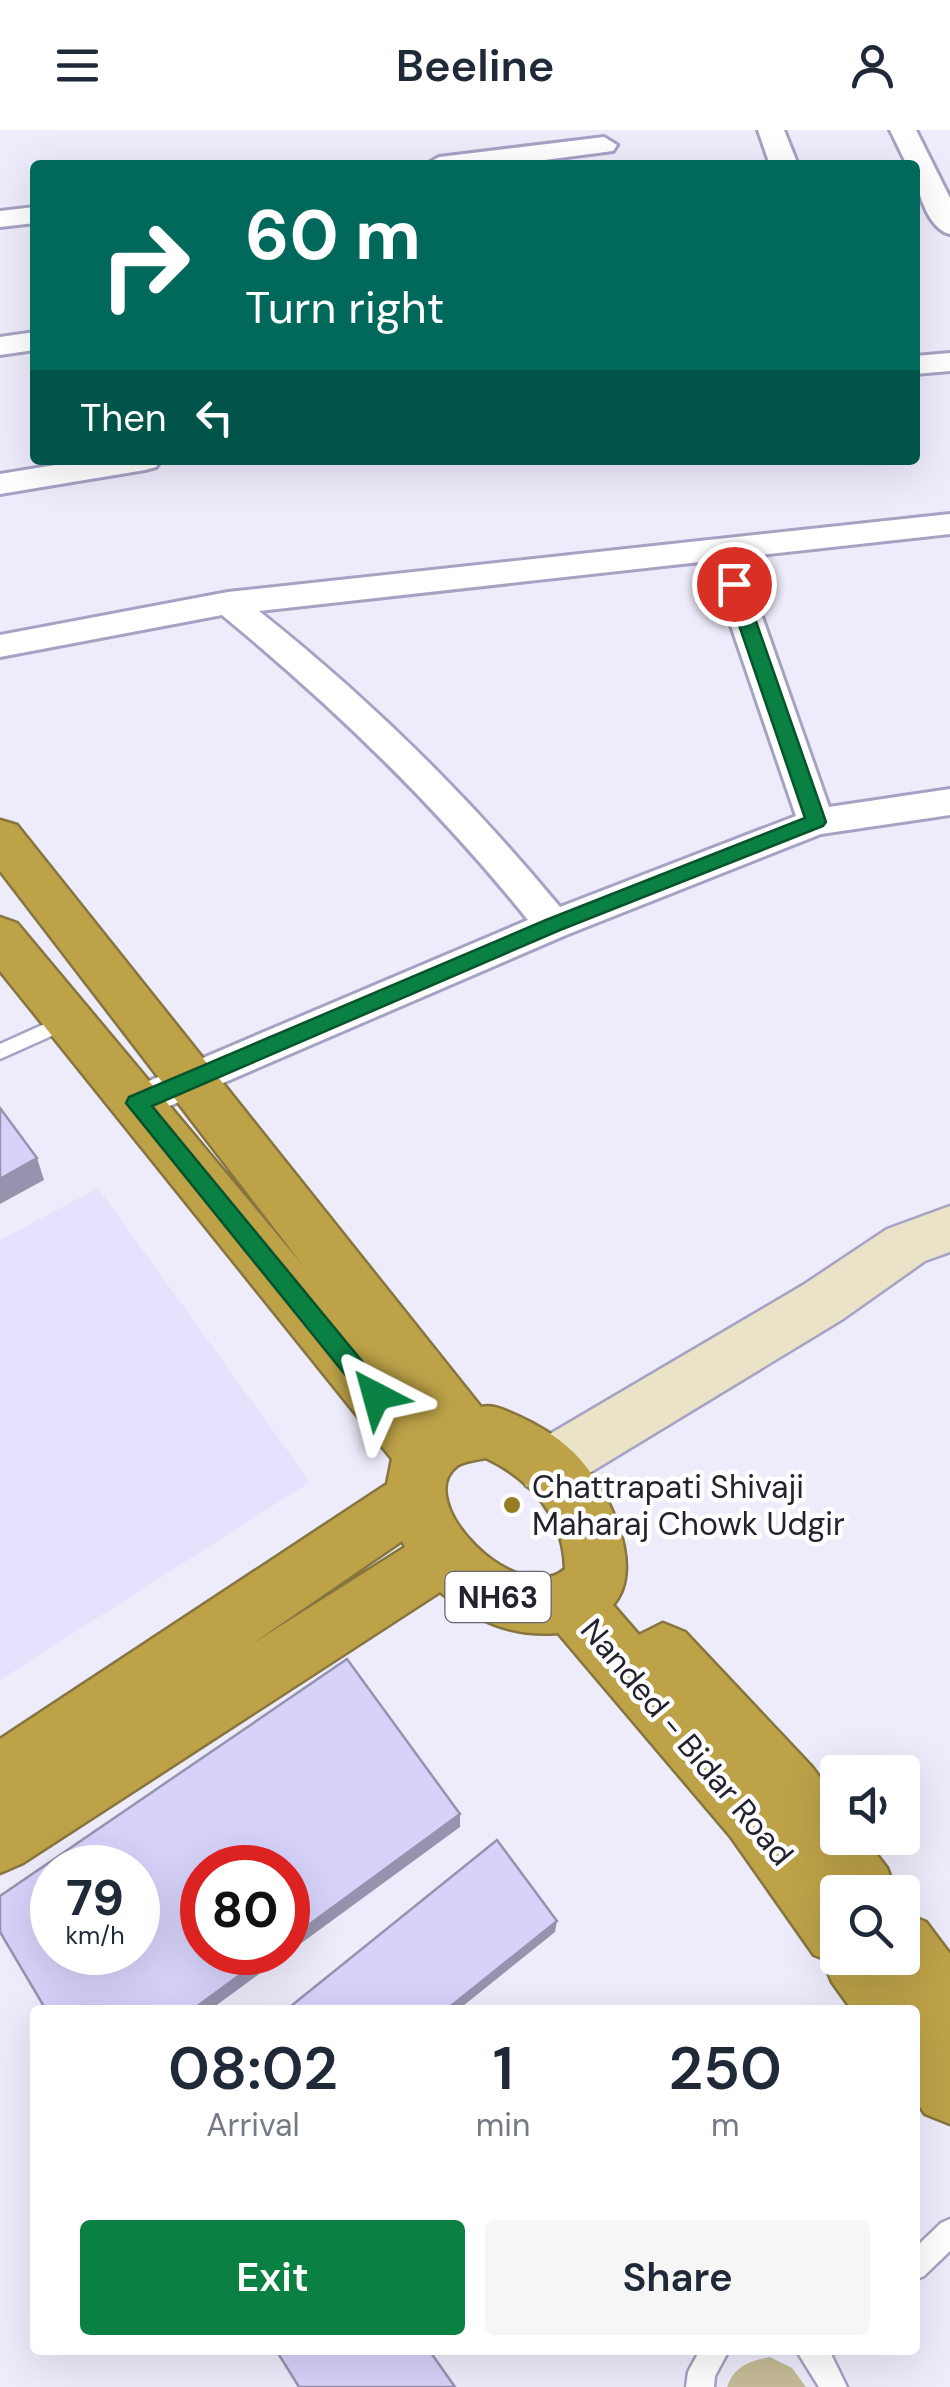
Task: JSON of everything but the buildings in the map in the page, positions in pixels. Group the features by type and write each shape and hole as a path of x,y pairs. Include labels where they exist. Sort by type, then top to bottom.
{"highway":[{"path":"0,837 192,1080 434,1462"},
{"path":"0,936 434,1462"},
{"name":"NH63","path":"489,1431 515,1441 547,1467 581,1505 593,1530 584,1592 540,1609 515,1604 476,1588 444,1556 424,1526 434,1462 489,1431"},
{"path":"0,1777 434,1462"},
{"name":"NH63","path":"0,1840 444,1556"},
{"name":"Nanded - Bidar Road","path":"584,1592 788,1790 850,1875"},
{"name":"Nanded - Bidar Road","path":"584,1592 820,1906"},
{"path":"920,1971 950,2012"},
{"path":"868,1975 890,2005"},
{"path":"920,2047 950,2088"}],"street":[{"path":"771,130 782,160"},
{"path":"904,130 915,160"},
{"path":"485,160 605,147"},
{"path":"920,172 944,235"},
{"path":"0,219 30,215"},
{"path":"0,346 30,342"},
{"path":"920,365 950,362"},
{"path":"0,484 115,465"},
{"path":"0,646 228,603 943,524 950,560"},
{"path":"722,551 816,822"},
{"path":"228,603 298,657 499,856 553,925"},
{"path":"137,1103 553,925 816,822 950,802"},
{"path":"547,1467 823,1302 906,1245 950,1228"}],"lane":[{"path":"0,1052 71,1019"},
{"path":"920,2261 950,2232"},
{"path":"700,2387 702,2372 712,2355"},
{"path":"821,2355 833,2387"}],"shaded area":[{"path":"98,1188 310,1482 0,1680 0,1240"},
{"path":"770,2357 792,2368 806,2387 727,2387 744,2366"}],"place":[{"name":"Chattrapati Shivaji Maharaj Chowk Udgir","path":"512,1505"}],"route":[{"path":"376,1396 137,1103 553,925 816,822 734,584"}]}
